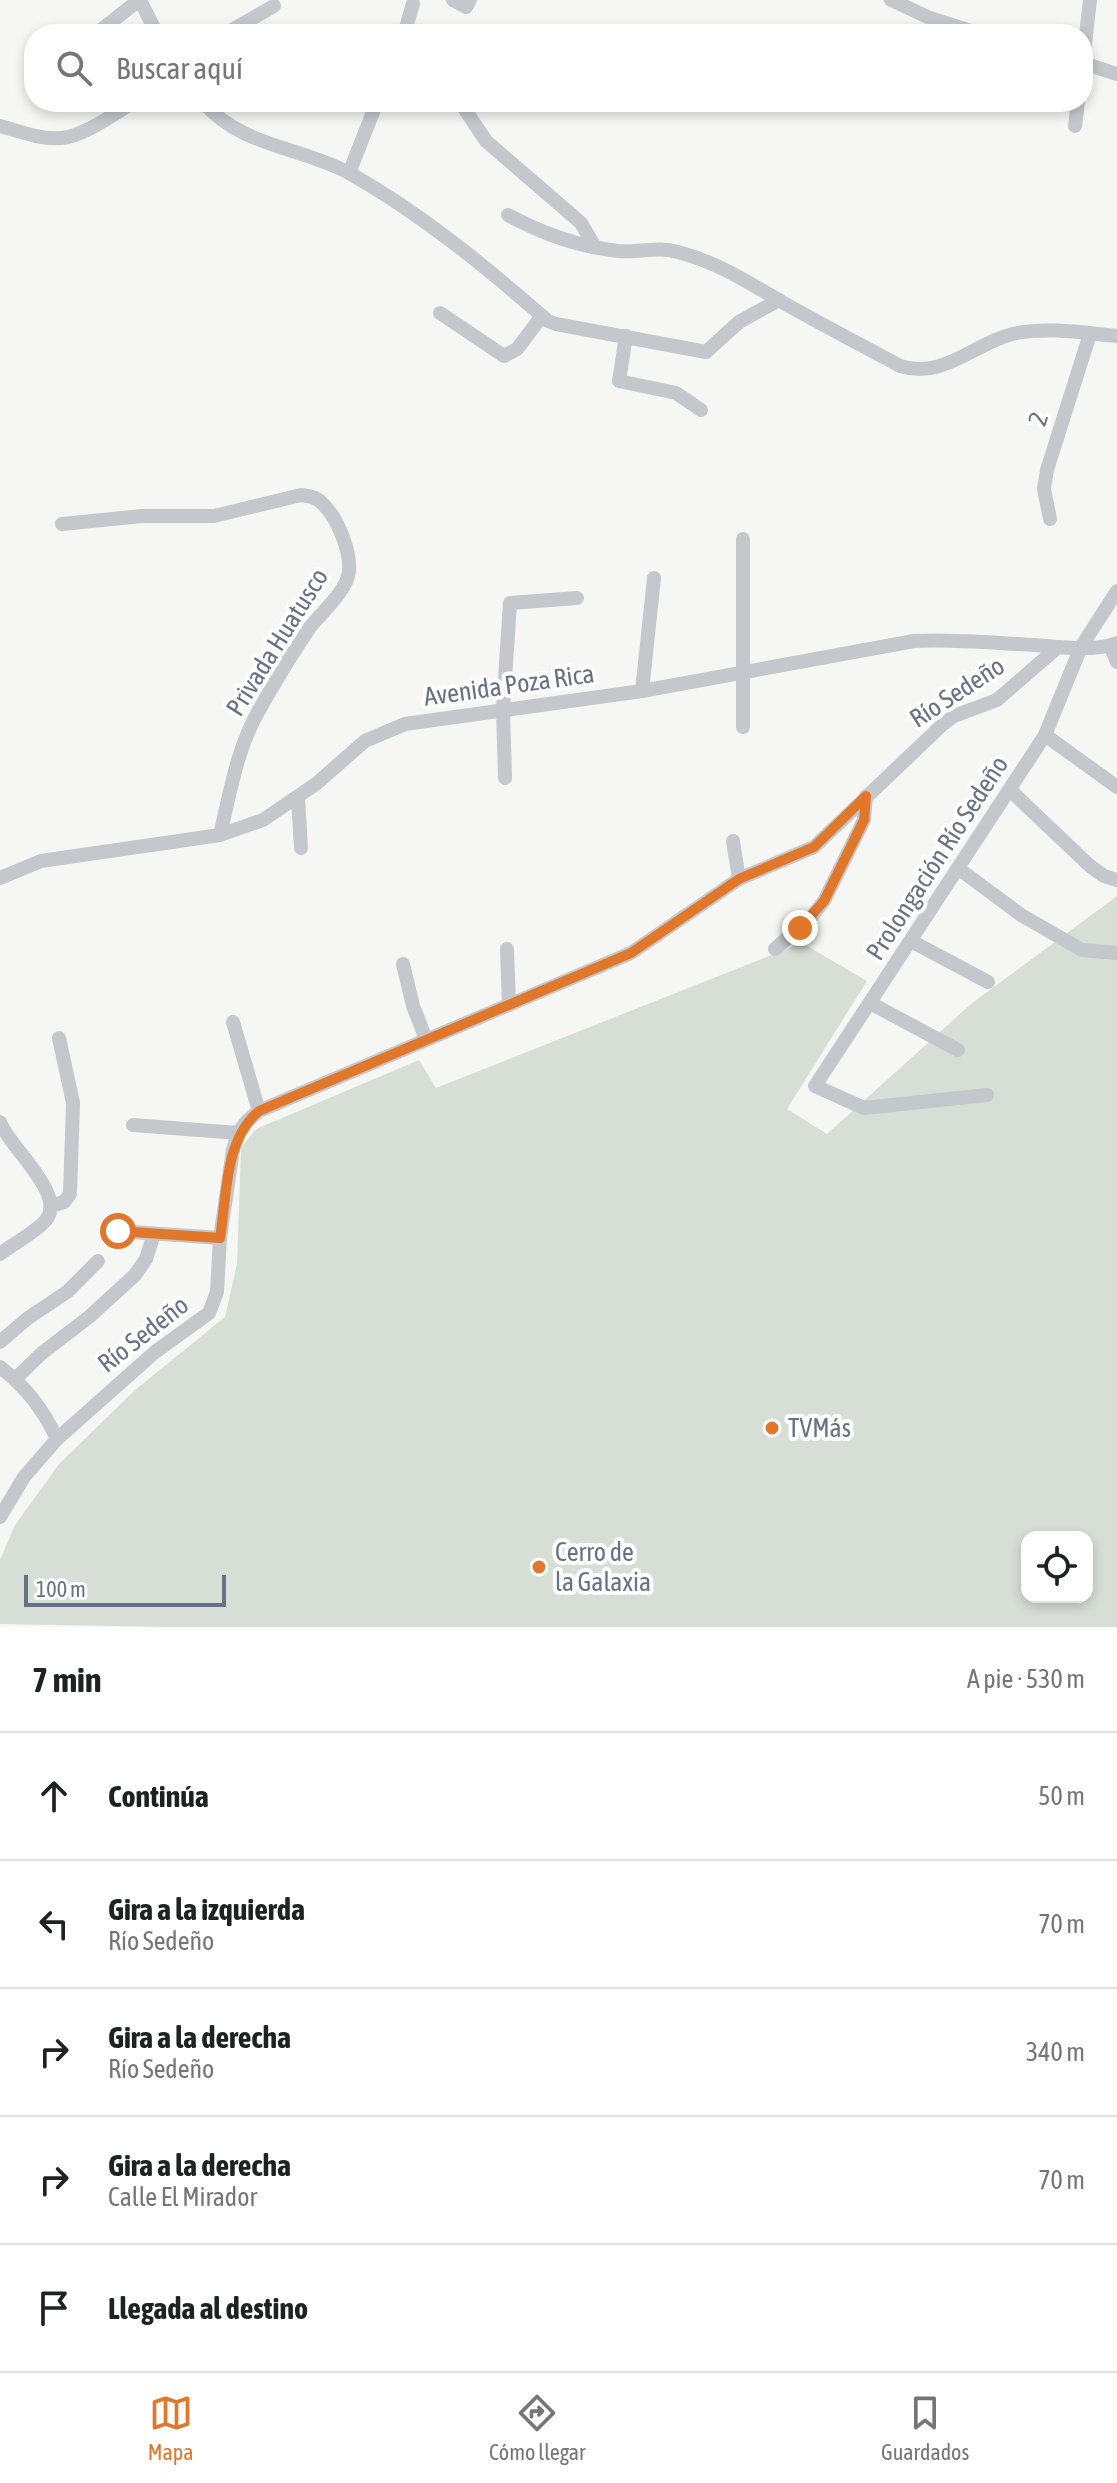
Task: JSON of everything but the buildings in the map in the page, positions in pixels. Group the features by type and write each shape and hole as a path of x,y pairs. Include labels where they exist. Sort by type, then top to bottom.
{"street":[{"path":"109,24 139,0 152,24"},
{"path":"453,0 466,7 470,0"},
{"path":"891,0 949,24"},
{"path":"1087,24 1090,0"},
{"path":"407,24 413,4"},
{"path":"242,24 274,6"},
{"path":"1093,66 1117,74"},
{"path":"0,125 45,138 72,137 116,112"},
{"path":"214,112 245,134 349,173 466,251 542,316 556,324 706,352 739,322 779,300"},
{"path":"349,173 373,112"},
{"path":"467,112 486,141 581,223 595,247"},
{"path":"1075,126 1077,112"},
{"path":"508,215 547,235 595,247 621,251 652,249 679,252 738,275 900,366 913,370 936,368 1013,334 1055,330 1117,336"},
{"path":"440,313 504,356 517,349 542,316"},
{"name":"2","path":"1050,519 1044,489 1047,470 1090,334"},
{"path":"626,336 619,381 676,393 701,410"},
{"name":"Privada Huatusco","path":"62,524 142,516 214,516 301,495 323,503 333,518 343,538 348,561 346,582 310,628 257,713 237,764 220,835"},
{"path":"743,539 743,727"},
{"path":"642,691 654,578"},
{"name":"Prolongación Río Sedeño","path":"987,1095 864,1108 815,1086 1011,791 1045,735 1081,647 1117,591"},
{"path":"505,778 503,709 510,603 577,598"},
{"name":"Avenida Poza Rica","path":"0,878 41,861 220,835 263,820 298,797 365,741 405,724 642,691 914,641 1058,647"},
{"path":"1058,647 1114,645 1117,662"},
{"name":"Río Sedeño","path":"0,1517 24,1477 57,1439 155,1352 209,1313 217,1292 220,1238 233,1150 238,1133 259,1111 631,953 739,879 814,847 942,725 954,716 997,700 1058,647"},
{"path":"1045,735 1117,787"},
{"path":"1011,791 1090,866 1104,876 1117,880"},
{"path":"775,949 824,901 864,820 866,796"},
{"path":"298,797 301,848"},
{"path":"733,841 739,879"},
{"path":"959,869 1021,915 1082,950 1117,953"},
{"path":"911,941 988,982"},
{"path":"507,949 509,1005"},
{"path":"403,964 413,1006 426,1039"},
{"path":"870,1003 958,1050"},
{"path":"233,1022 259,1111"},
{"path":"51,1206 68,1200 71,1178 73,1103 59,1038"},
{"path":"0,1125 47,1189 51,1206 45,1221 0,1254"},
{"path":"133,1125 238,1133"},
{"path":"118,1231 220,1238"},
{"path":"15,1379 135,1275 146,1259 154,1234"},
{"path":"0,1342 28,1318 67,1292 98,1261"},
{"path":"0,1367 40,1407 57,1439"}],"shaded area":[{"path":"1117,896 1117,1627 171,1627 0,1624 0,1560 15,1525 59,1464 135,1390 225,1317 237,1264 241,1148 256,1129 419,1060 436,1088 802,943 867,981 787,1109 827,1134 971,1004"}],"place":[{"name":"TVMás","path":"772,1428"},
{"name":"Cerro de la Galaxia","path":"539,1567"}],"route":[{"path":"118,1231 220,1238 238,1133 259,1111 631,953 739,879 814,847 866,796 864,820 824,901 800,928"}]}
